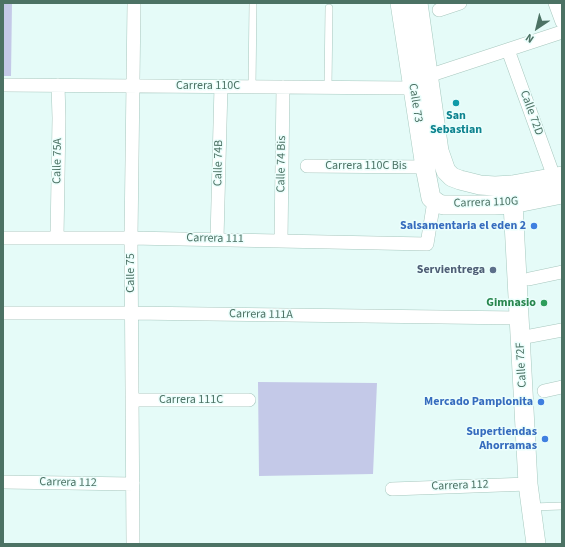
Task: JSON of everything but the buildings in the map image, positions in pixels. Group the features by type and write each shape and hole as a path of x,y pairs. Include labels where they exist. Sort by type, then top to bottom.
{"main road":[{"name":"Calle 73","path":"400,3 413,88 433,164"},
{"name":"Calle 73","path":"418,3 428,76 433,164 429,194 434,201"},
{"name":"Carrera 110G","path":"433,164 446,171 452,177 480,185 512,185 559,182"},
{"name":"Carrera 110G","path":"434,201 444,205 512,204 559,182"},
{"name":"Calle 72F","path":"512,185 528,484 536,544"}],"street":[{"name":"Calle 75","path":"133,544 131,238 134,3"},
{"path":"439,10 460,3"},
{"path":"556,3 562,22"},
{"path":"428,76 562,32"},
{"name":"Calle 72D","path":"508,50 559,182"},
{"name":"Carrera 110C","path":"3,85 413,88"},
{"name":"Calle 75A","path":"57,238 59,118 58,85"},
{"name":"Calle 74B","path":"218,239 221,86"},
{"name":"Calle 74 Bis","path":"281,241 283,87"},
{"name":"Carrera 110C Bis","path":"307,166 433,164"},
{"name":"Carrera 111","path":"3,238 218,239 428,244 434,201"},
{"path":"529,279 562,272"},
{"name":"Carrera 111A","path":"3,313 132,313 519,318"},
{"path":"520,338 562,330"},
{"path":"544,390 562,387"},
{"name":"Carrera 111C","path":"132,400 249,400"},
{"name":"Carrera 112","path":"3,482 133,484"},
{"name":"Carrera 112","path":"392,489 528,484"}],"lane":[{"path":"252,87 253,3"},
{"path":"328,87 329,8"},
{"path":"530,508 562,506"}],"shaded area":[{"path":"3,3 12,3 11,76 3,76"},
{"path":"258,382 377,383 373,474 259,476"}],"place":[{"name":"San Sebastian","path":"456,103"},
{"name":"Salsamentaria el eden 2","path":"534,226"},
{"name":"Servientrega","path":"493,270"},
{"name":"Gimnasio","path":"544,303"},
{"name":"Mercado Pamplonita","path":"541,402"},
{"name":"Supertiendas Ahorramas","path":"545,439"}]}
